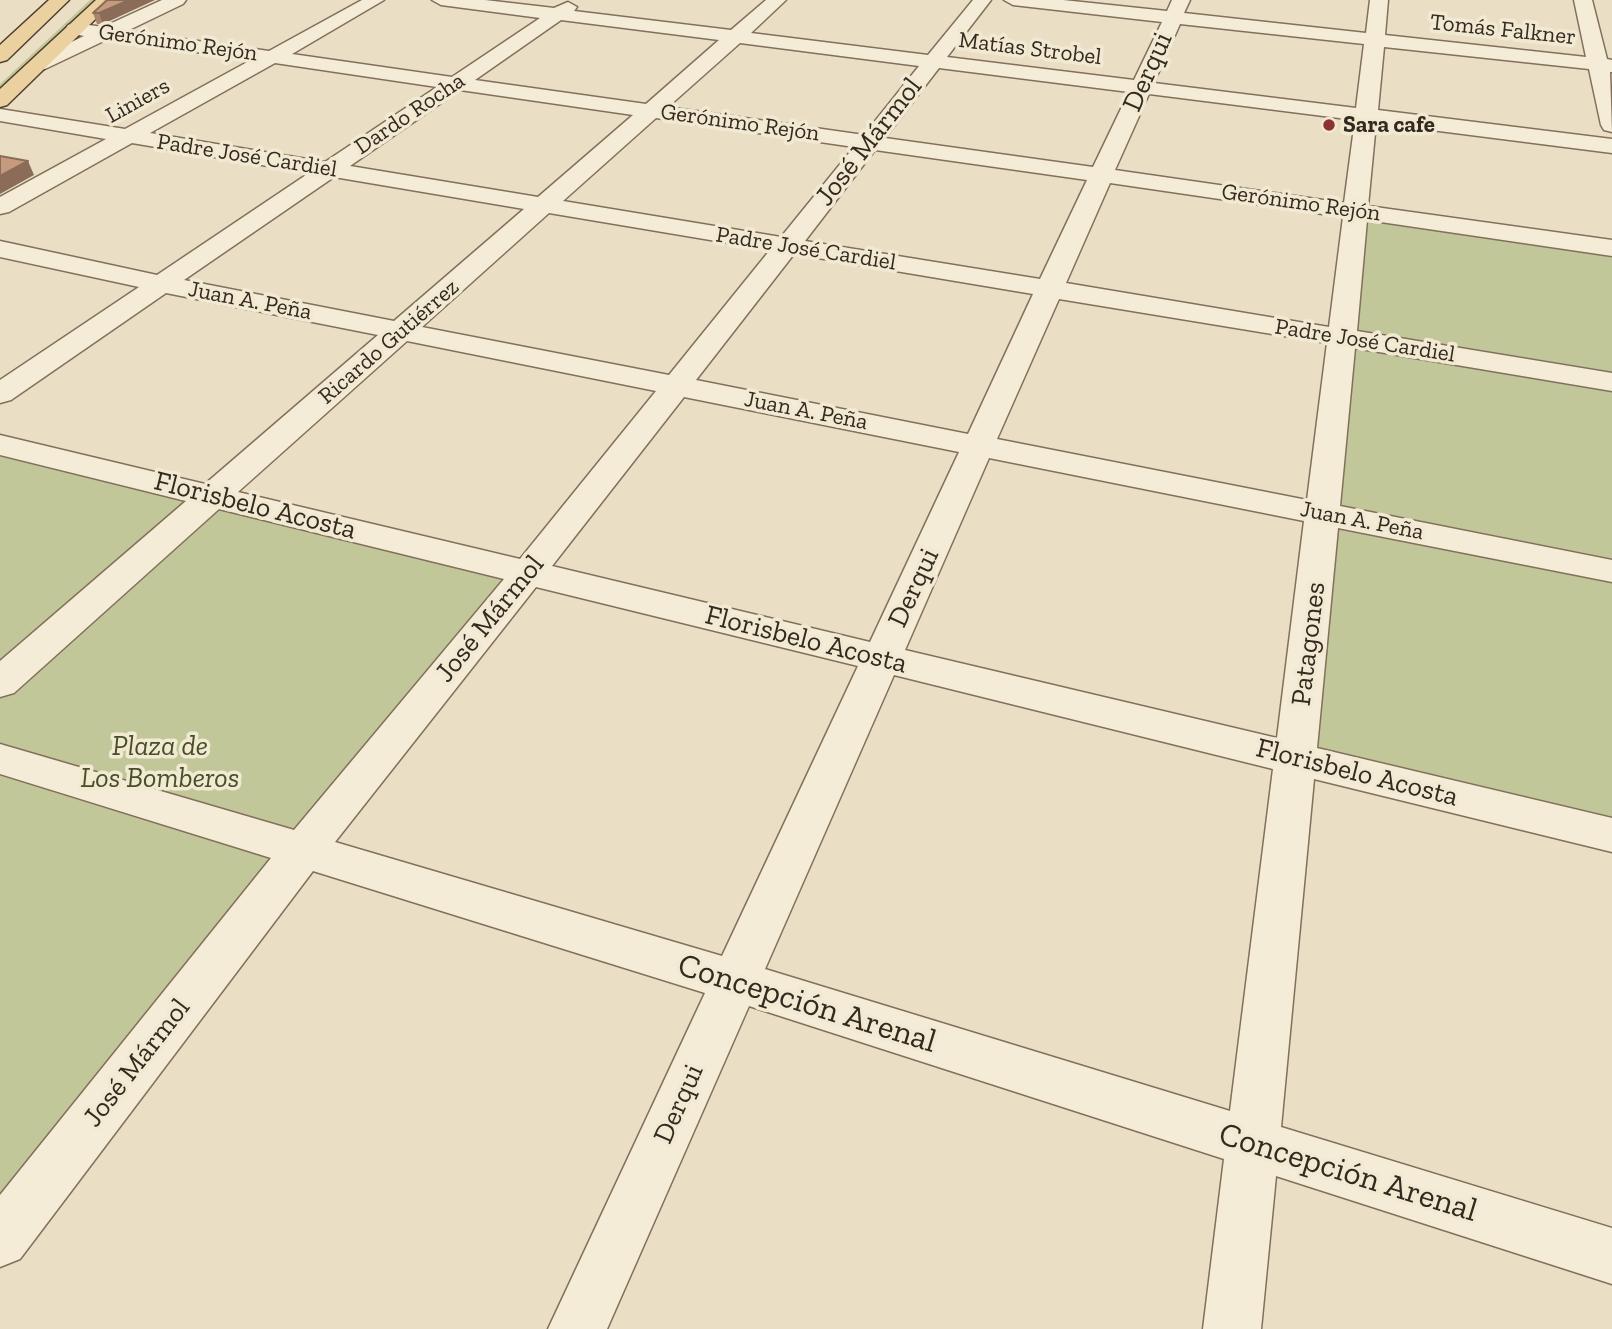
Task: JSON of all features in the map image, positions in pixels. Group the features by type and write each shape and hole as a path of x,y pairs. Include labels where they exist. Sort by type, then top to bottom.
{"main road":[{"path":"0,32 37,0"},
{"path":"0,56 60,0"},
{"path":"0,76 82,0"},
{"path":"0,101 106,0"}],"street":[{"path":"38,65 177,0"},
{"name":"Liniers","path":"0,207 375,0"},
{"name":"Matías Strobel","path":"441,0 1612,146"},
{"name":"Dardo Rocha","path":"0,394 578,0"},
{"name":"Ricardo Gutiérrez","path":"0,683 777,0"},
{"name":"José Mármol","path":"0,1239 303,851 677,386 982,0"},
{"name":"Tomás Falkner","path":"1013,0 1177,9 1375,40 1605,66"},
{"name":"Patagones","path":"1232,1329 1379,0"},
{"path":"1587,1 1605,66 1612,125"},
{"name":"Derqui","path":"577,1329 1177,9"},
{"name":"Gerónimo Rejón","path":"75,29 1612,248"},
{"name":"Padre José Cardiel","path":"0,115 1612,382"},
{"name":"Juan A. Peña","path":"0,249 162,284 1612,570"},
{"name":"Florisbelo Acosta","path":"0,445 1612,835"},
{"name":"Concepción Arenal","path":"0,759 735,981 1612,1256"}],"green space":[{"path":"90,0 99,0 0,94 0,84"},
{"path":"1365,216 1612,251 1612,376 1353,334"},
{"path":"1353,346 1612,387 1612,562 1338,510"},
{"path":"0,455 194,502 0,672"},
{"name":"Plaza de Los Bomberos","path":"216,500 518,579 0,1228 0,692"},
{"path":"1337,525 1612,578 1612,824 1316,754"}],"building":[{"path":"107,0 129,0 93,13"},
{"path":"0,156 28,161 0,176"}],"place":[{"name":"Sara cafe","path":"1329,125"}]}
